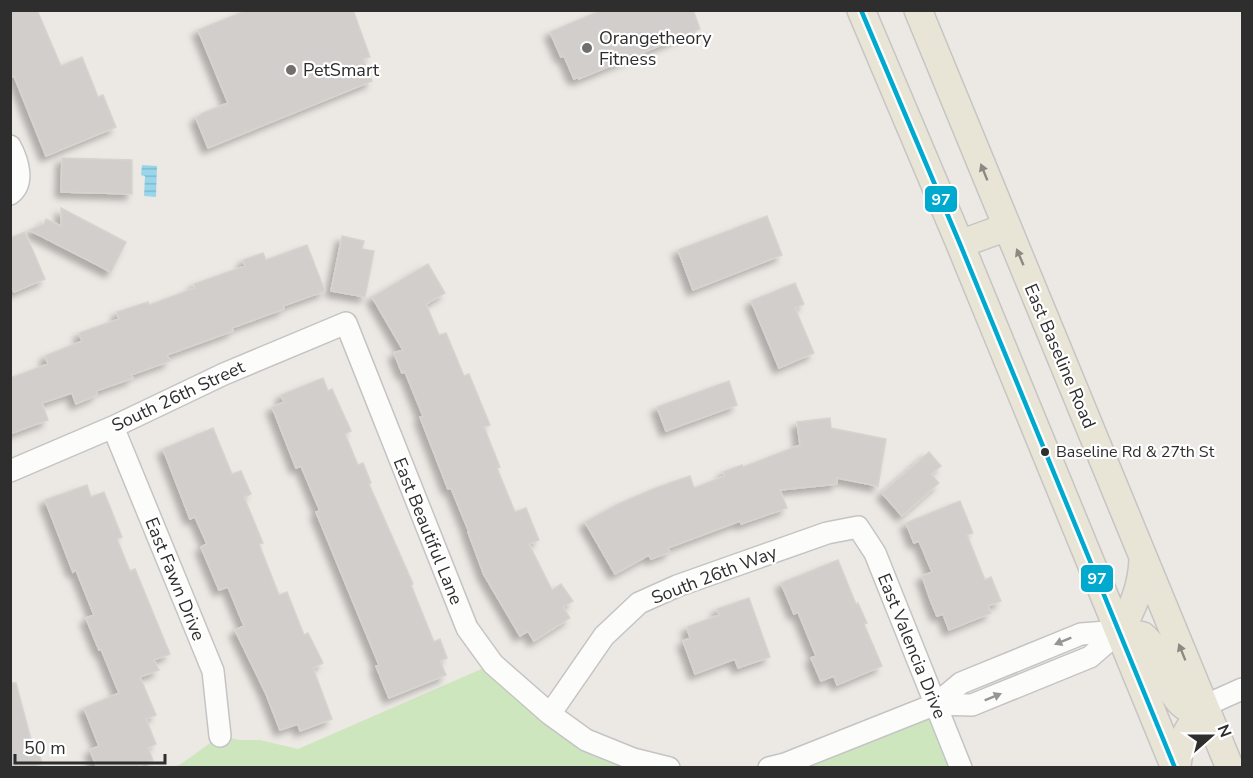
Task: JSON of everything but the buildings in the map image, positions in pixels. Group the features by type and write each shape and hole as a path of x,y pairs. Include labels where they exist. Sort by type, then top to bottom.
{"main road":[{"path":"861,10 1176,768"},
{"name":"East Baseline Road","path":"918,10 1230,768"},
{"path":"960,244 1007,226"},
{"path":"1120,631 1137,599 1143,576 1143,556"},
{"path":"1120,631 1143,636 1149,642 1172,692 1180,703 1190,708 1204,706"},
{"path":"1176,768 1182,741 1204,706"}],"street":[{"path":"10,146 16,159 15,188"},
{"name":"South 26th Street","path":"10,471 112,427 224,374 346,323"},
{"name":"East Beautiful Lane","path":"346,323 467,628 493,664 550,714 586,740 633,759 669,768"},
{"name":"East Fawn Drive","path":"112,427 213,671 220,736"},
{"name":"South 26th Way","path":"550,714 604,636 639,603 677,586 827,533 858,527"},
{"name":"East Valencia Drive","path":"858,527 875,553 961,768"},
{"path":"769,768 785,764 936,704 972,705 1090,657 1120,631"},
{"path":"1204,706 1242,689"}],"green space":[{"path":"493,664 550,714 669,768 172,768 220,736 240,740 260,740 298,749"},
{"path":"936,704 961,768 769,768"}],"water":[{"path":"142,165 157,166 156,197 144,196 145,176 141,175"}],"transit line":[{"name":"97","path":"861,10 960,244 1175,768"}],"place":[{"name":"Orangetheory Fitness","path":"587,48"},
{"name":"PetSmart","path":"291,70"},
{"name":"Baseline Rd & 27th St","path":"1045,452"}]}
